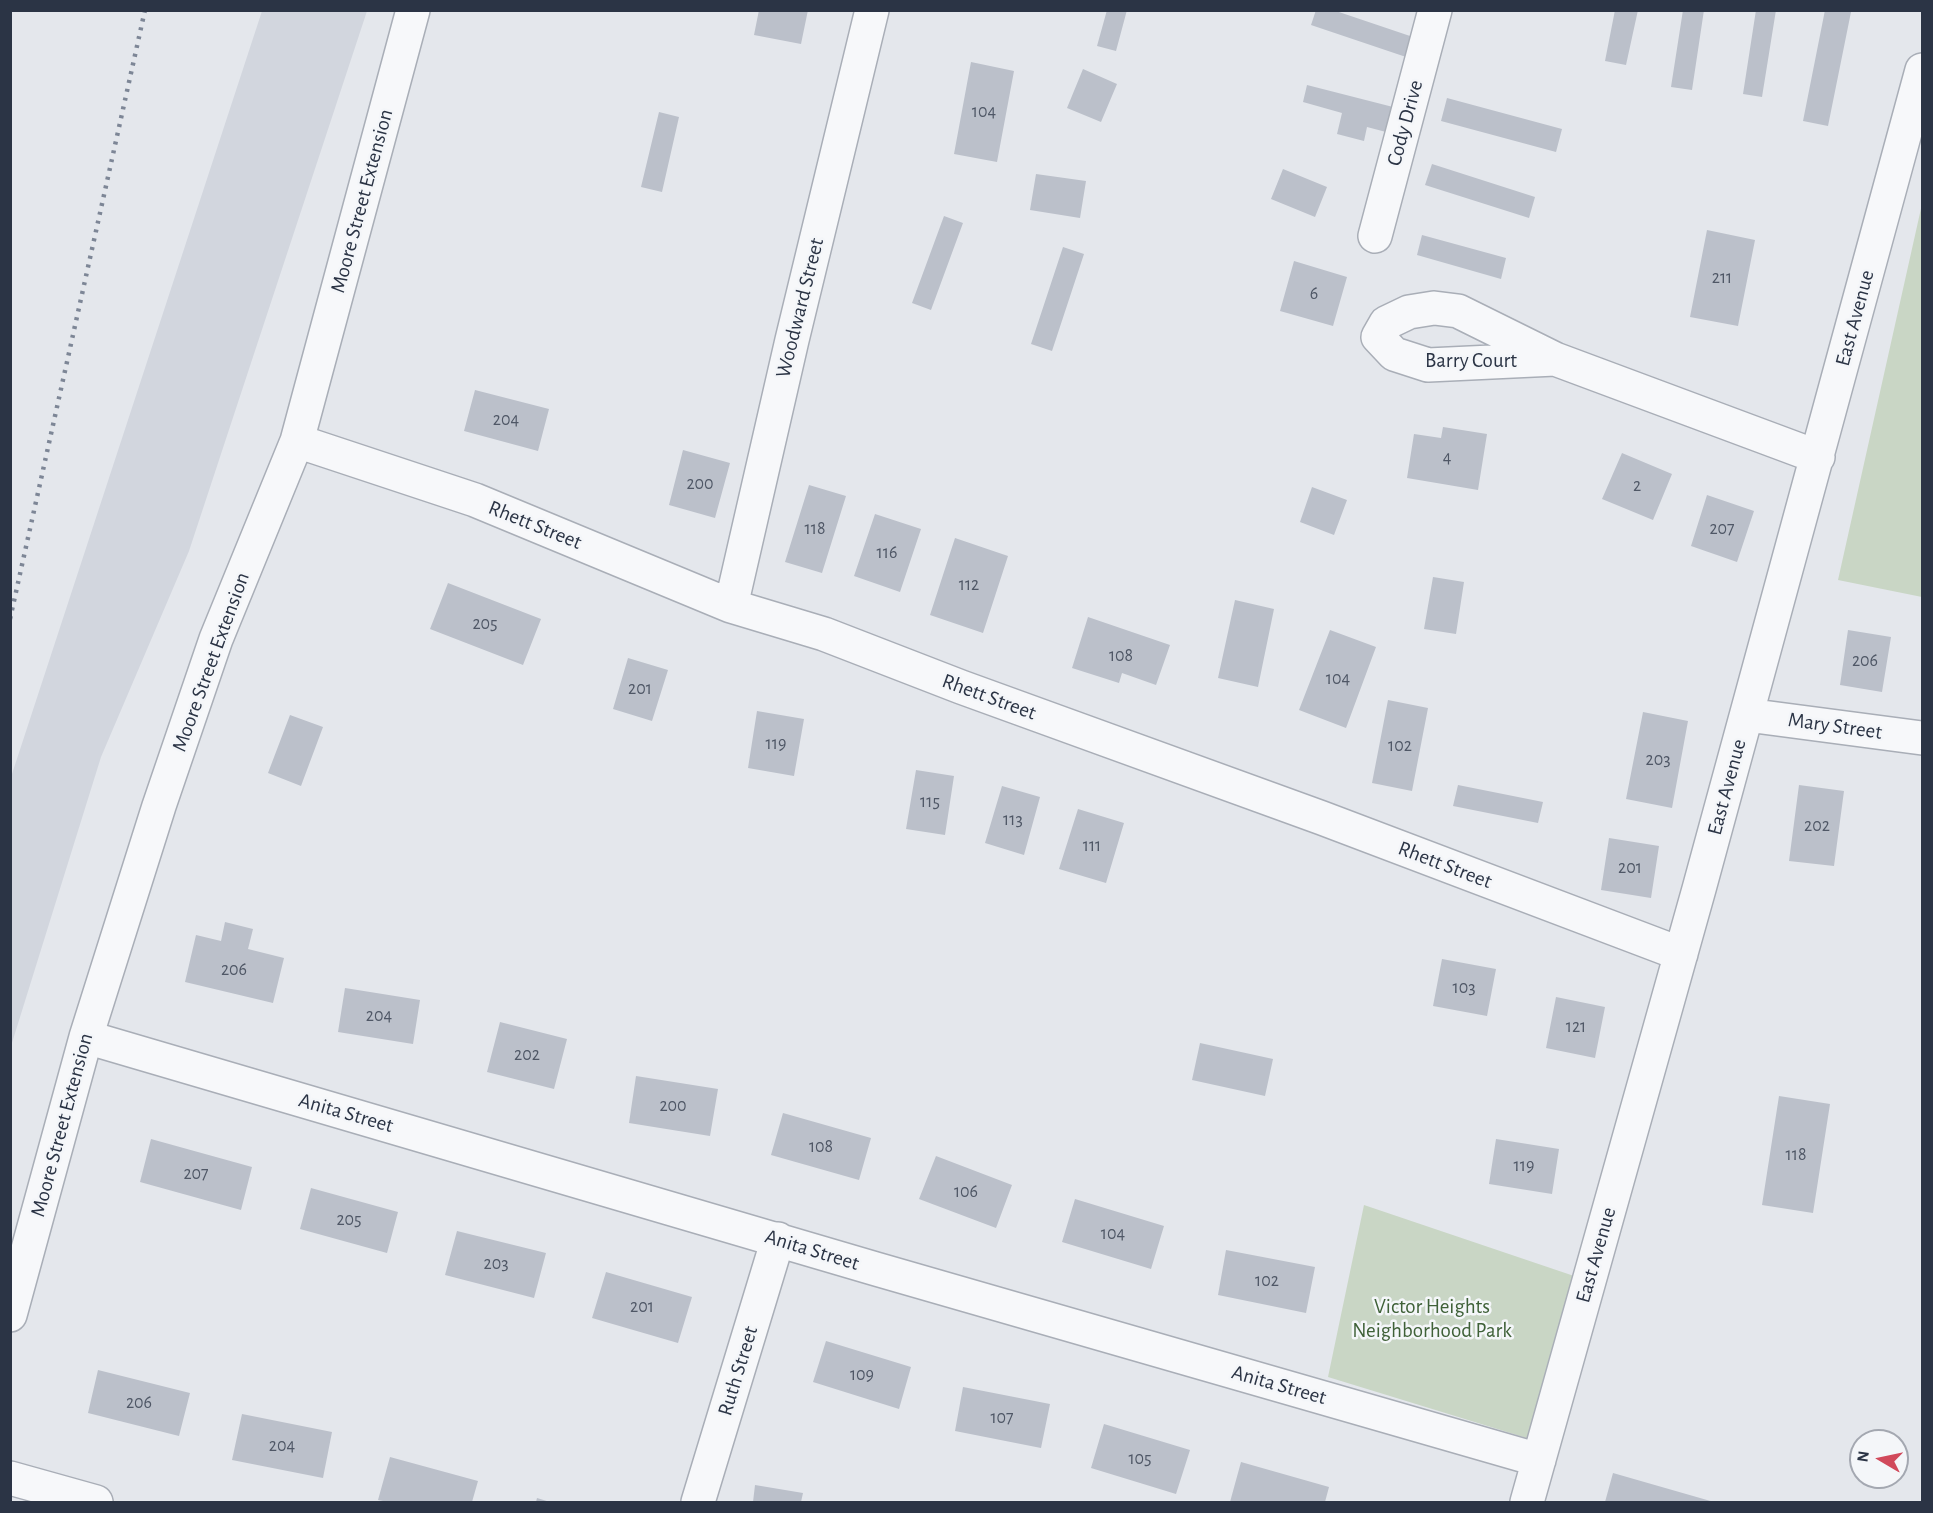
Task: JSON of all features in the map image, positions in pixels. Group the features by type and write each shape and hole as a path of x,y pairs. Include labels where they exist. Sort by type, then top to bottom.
{"street":[{"name":"Moore Street Extension","path":"10,1315 86,1036 155,817 216,639 297,441 413,10"},
{"name":"Woodward Street","path":"731,606 792,340 872,10"},
{"name":"Cody Drive","path":"1375,236 1435,10"},
{"name":"East Avenue","path":"1527,1503 1681,954 1923,70"},
{"path":"1556,359 1818,457"},
{"name":"Rhett Street","path":"297,441 475,500 731,606 824,634 961,687 1333,822 1681,954"},
{"name":"Mary Street","path":"1747,715 1923,738"},
{"name":"Anita Street","path":"86,1036 1539,1460"},
{"name":"Ruth Street","path":"698,1503 778,1239"},
{"path":"10,1478 96,1503"}],"shaded area":[{"path":"262,11 367,11 189,551 101,757 11,1046 11,777"}],"green space":[{"path":"1922,204 1922,597 1838,580"},
{"name":"Victor Heights Neighborhood Park","path":"1364,1205 1577,1277 1530,1439 1328,1377"}],"building":[{"path":"759,10 808,10 801,44 754,35"},
{"path":"1107,10 1127,10 1116,51 1097,46"},
{"path":"1316,10 1333,10 1413,37 1406,57 1311,25"},
{"path":"1615,10 1638,10 1626,65 1605,61"},
{"path":"1683,10 1704,10 1692,90 1671,87"},
{"path":"1756,10 1776,10 1762,97 1743,94"},
{"path":"1825,10 1851,12 1828,126 1803,121"},
{"path":"971,62 1014,71 997,162 954,154"},
{"path":"1083,69 1117,84 1101,122 1067,108"},
{"path":"1307,85 1393,107 1386,132 1367,127 1364,141 1337,134 1342,113 1303,102"},
{"path":"1447,98 1562,129 1556,152 1441,121"},
{"path":"659,112 679,117 662,192 641,187"},
{"path":"1432,164 1535,197 1529,218 1425,185"},
{"path":"1283,169 1327,187 1315,217 1271,199"},
{"path":"1036,174 1086,181 1080,218 1030,210"},
{"path":"944,216 963,223 931,310 912,303"},
{"path":"1707,230 1755,240 1738,326 1690,317"},
{"path":"1422,235 1506,258 1501,279 1417,255"},
{"path":"1063,247 1084,254 1052,351 1031,344"},
{"path":"1294,261 1347,277 1333,326 1280,311"},
{"path":"475,390 549,409 538,451 464,431"},
{"path":"1443,427 1487,434 1478,490 1407,478 1414,434 1441,438"},
{"path":"683,450 730,463 715,518 669,505"},
{"path":"1622,453 1672,474 1653,520 1602,499"},
{"path":"809,485 846,496 822,573 785,562"},
{"path":"1312,487 1347,500 1334,535 1300,522"},
{"path":"1707,495 1754,511 1737,562 1691,546"},
{"path":"875,514 921,529 900,592 854,576"},
{"path":"955,538 1008,556 983,633 930,615"},
{"path":"1433,577 1464,582 1456,634 1424,629"},
{"path":"448,583 541,619 523,665 430,629"},
{"path":"1235,600 1274,609 1258,687 1218,678"},
{"path":"1088,617 1170,645 1156,685 1122,673 1119,683 1072,668"},
{"path":"1330,630 1376,647 1346,728 1299,710"},
{"path":"1848,630 1891,637 1882,692 1840,685"},
{"path":"628,658 668,670 652,721 613,709"},
{"path":"1388,700 1428,708 1412,791 1372,783"},
{"path":"757,711 804,719 794,776 748,768"},
{"path":"1643,712 1688,721 1672,808 1626,799"},
{"path":"290,715 323,727 301,786 268,773"},
{"path":"916,770 954,776 945,835 906,829"},
{"path":"1458,785 1543,802 1538,823 1453,806"},
{"path":"1799,785 1844,791 1834,866 1789,861"},
{"path":"1002,786 1040,797 1024,855 985,843"},
{"path":"1078,809 1124,823 1106,883 1059,869"},
{"path":"1609,838 1659,846 1651,898 1601,890"},
{"path":"225,922 253,929 248,949 284,958 273,1003 185,982 196,935 221,941"},
{"path":"1442,959 1496,969 1487,1016 1433,1006"},
{"path":"345,988 420,1000 413,1044 338,1032"},
{"path":"1556,997 1605,1007 1595,1058 1546,1048"},
{"path":"500,1022 567,1039 554,1089 487,1072"},
{"path":"1200,1043 1273,1059 1265,1096 1192,1080"},
{"path":"636,1076 718,1089 710,1136 629,1123"},
{"path":"1779,1096 1830,1104 1813,1213 1762,1205"},
{"path":"783,1113 871,1138 859,1180 771,1155"},
{"path":"151,1139 252,1167 241,1210 140,1182"},
{"path":"1496,1139 1559,1149 1552,1194 1489,1184"},
{"path":"936,1156 1012,1185 996,1228 919,1199"},
{"path":"311,1188 398,1212 387,1253 300,1229"},
{"path":"1075,1199 1164,1226 1151,1269 1062,1242"},
{"path":"457,1231 546,1253 534,1298 445,1275"},
{"path":"1226,1250 1315,1267 1306,1313 1218,1295"},
{"path":"606,1272 692,1297 678,1343 592,1318"},
{"path":"826,1341 911,1367 899,1409 813,1382"},
{"path":"98,1370 190,1393 179,1436 88,1413"},
{"path":"963,1387 1050,1404 1041,1448 955,1431"},
{"path":"242,1414 332,1432 323,1478 232,1460"},
{"path":"1104,1424 1190,1450 1176,1494 1091,1468"},
{"path":"390,1457 478,1481 472,1502 378,1500"},
{"path":"1241,1462 1329,1487 1325,1502 1230,1502"},
{"path":"1613,1473 1714,1502 1605,1502"},
{"path":"755,1485 803,1493 801,1502 753,1502"},
{"path":"537,1498 550,1502 536,1502"}],"railway":[{"path":"10,619 145,10"}]}
